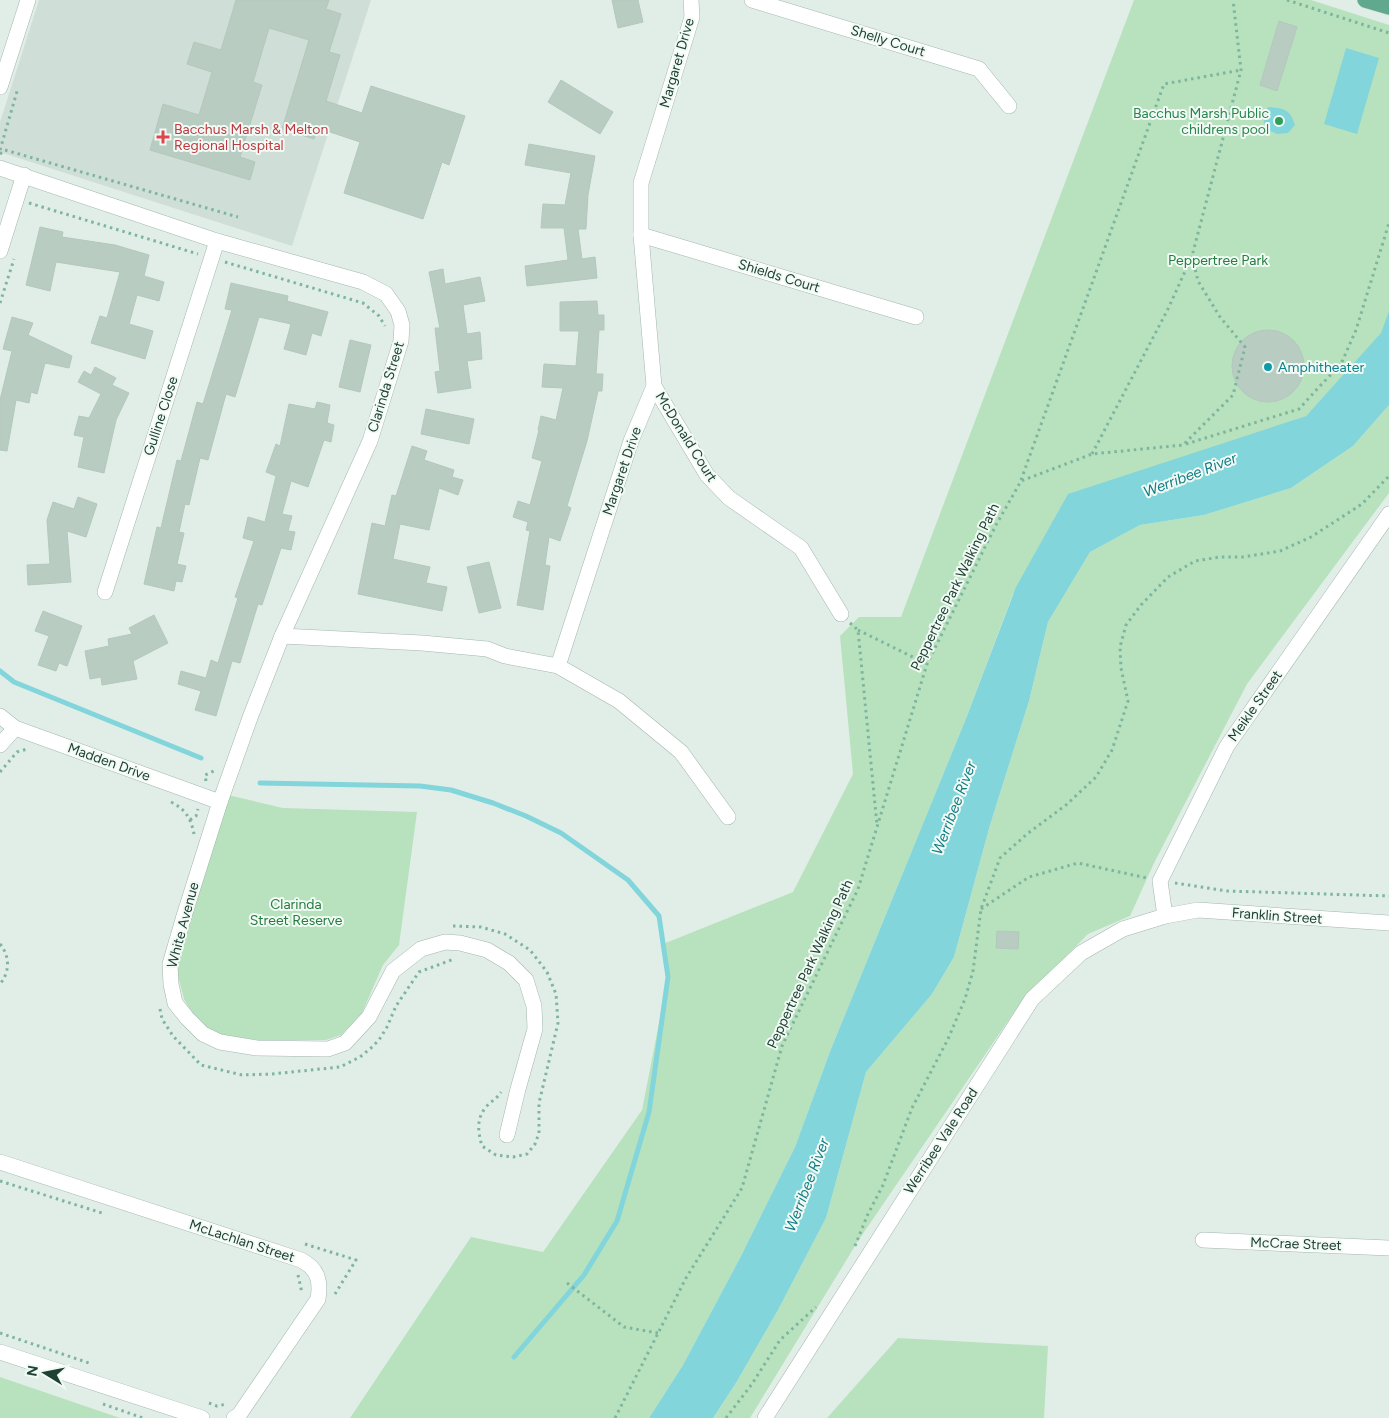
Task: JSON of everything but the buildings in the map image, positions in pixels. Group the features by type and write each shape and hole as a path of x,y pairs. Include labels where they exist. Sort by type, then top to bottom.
{"main road":[{"path":"1365,0 1389,7"}],"street":[{"path":"0,86 28,0"},
{"name":"Margaret Drive","path":"558,666 631,441 654,386 641,235 641,183 692,17 691,0"},
{"name":"Shelly Court","path":"752,0 979,69 1009,106"},
{"name":"Clarinda Street","path":"0,168 217,241 363,282 386,294 398,311 402,325 401,341 370,441 282,636 220,802"},
{"path":"0,251 24,175"},
{"name":"Shields Court","path":"641,235 916,317"},
{"name":"Gulline Close","path":"105,592 217,241"},
{"name":"McDonald Court","path":"654,386 707,475 729,498 802,548 841,614"},
{"name":"Meikle Street","path":"1160,881 1227,746 1389,514"},
{"path":"282,636 422,643 487,649 505,656 558,666 619,701 681,752 728,818"},
{"name":"Madden Drive","path":"0,716 15,728 220,802"},
{"path":"0,746 15,728"},
{"name":"White Avenue","path":"220,802 170,964 171,984 175,1003 187,1018 203,1034 220,1042 257,1048 328,1049 345,1043 369,1017 393,971 421,948 445,942 460,943 487,950 509,963 526,980 534,1006 536,1029 518,1088 507,1135"},
{"path":"1160,881 1164,916"},
{"name":"Franklin Street","path":"1164,916 1198,910 1389,924"},
{"name":"Werribee Vale Road","path":"765,1418 1032,999 1081,953 1123,929 1164,916"},
{"name":"McLachlan Street","path":"0,1162 301,1260 310,1265 316,1274 320,1286 318,1299 239,1415 234,1418"},
{"name":"McCrae Street","path":"1202,1240 1389,1248"},
{"path":"0,1352 202,1418"}],"path":[{"path":"1092,454 1168,309 1192,256 1241,70 1233,0"},
{"path":"1287,0 1389,33"},
{"name":"Peppertree Park Walking Path","path":"615,1418 686,1278 742,1188 782,1046 858,889 927,664 996,525 1021,481 1164,84 1241,70"},
{"path":"0,150 18,86"},
{"path":"0,154 5,150 238,217"},
{"path":"16,199 363,303 379,316 388,331"},
{"path":"1021,481 1092,454 1183,444 1298,409 1341,364 1356,330 1389,223"},
{"path":"1183,444 1233,395 1246,347 1220,317 1198,281 1192,256"},
{"path":"854,1249 867,1216 883,1185 912,1108 948,1040 965,999 973,971 980,909 1000,858 1027,834 1066,805 1096,777 1112,750 1128,701 1120,647 1126,625 1141,605 1168,577 1195,561 1220,557 1243,557 1280,551 1311,537 1362,504 1389,476"},
{"path":"841,614 858,630 927,664"},
{"path":"858,630 877,829"},
{"path":"0,772 17,752 28,749 36,751"},
{"path":"190,820 196,816 203,796 206,785 205,775 216,770 218,765"},
{"path":"166,799 181,807 190,820 194,834"},
{"path":"980,909 1028,877 1078,863 1160,881 1226,891 1389,896"},
{"path":"452,926 481,927 505,934 530,950 543,966 556,994 558,1023 539,1103 539,1133 535,1144 527,1154 513,1157 496,1155 482,1146 478,1131 481,1115 487,1105 497,1099 504,1088"},
{"path":"0,944 8,957 8,970 0,984"},
{"path":"159,1003 162,1019 173,1036 201,1065 242,1075 340,1067 360,1057 378,1040 396,1006 419,972 457,958"},
{"path":"0,1182 103,1214"},
{"path":"297,1274 302,1292 297,1300"},
{"path":"567,1283 624,1327 658,1333"},
{"path":"726,1418 752,1384 780,1340 819,1304"},
{"path":"0,1333 94,1365"},
{"path":"208,1403 217,1406 230,1403"}],"shaded area":[{"name":"Bacchus Marsh & Melton Regional Hospital","path":"39,0 371,0 292,246 0,152 0,122"}],"green space":[{"name":"Peppertree Park","path":"1134,0 1311,0 1389,25 1389,312 1382,333 1306,416 1197,453 1013,594 967,716 831,1049 795,1147 740,1258 683,1365 649,1418 350,1418 471,1237 543,1252 642,1110 668,977 663,944 793,892 853,774 840,636 859,617 901,617"},
{"path":"1389,405 1389,493 1247,684 1154,863 1130,916 1088,934 1021,1002 858,1241 750,1418 713,1418 736,1383 778,1310 826,1218 866,1072 932,994 954,957 990,825 1029,701 1048,622 1090,552 1140,525 1204,515 1291,488 1353,446"},
{"name":"Clarinda Street Reserve","path":"228,795 283,808 417,812 399,945 383,965 362,1013 341,1035 326,1040 258,1040 224,1036 208,1030 193,1015 184,999 175,964"},
{"path":"898,1338 1048,1346 1044,1418 827,1418"},
{"path":"0,1377 120,1418 0,1418"}],"water":[{"path":"1346,48 1379,58 1357,134 1324,124"},
{"name":"Bacchus Marsh Public childrens pool","path":"1268,107 1286,110 1291,116 1295,125 1288,133 1277,134 1266,129 1263,117"},
{"name":"Werribee River","path":"1389,311 1389,405 1353,446 1291,488 1204,515 1140,525 1090,552 1048,622 1029,701 990,825 954,957 932,994 866,1072 826,1218 778,1310 736,1383 713,1418 649,1418 683,1365 740,1258 795,1147 831,1049 967,716 1016,587 1068,494 1306,416 1381,333"}],"waterway":[{"path":"0,671 14,682 201,758"},
{"path":"260,783 420,786 451,790 493,803 561,833 628,880 659,916 668,977 649,1112 617,1221 584,1275 514,1357"}],"place":[{"name":"Bacchus Marsh Public childrens pool","path":"1279,121"},
{"name":"Bacchus Marsh & Melton Regional Hospital","path":"163,137"},
{"name":"Amphitheater","path":"1268,367"}]}
